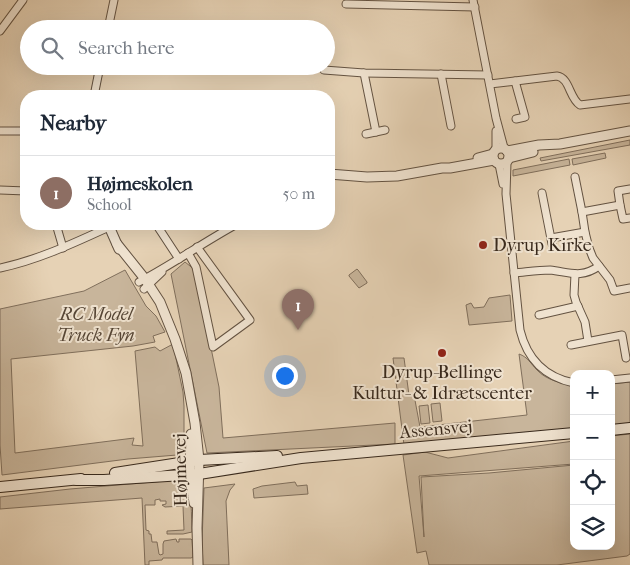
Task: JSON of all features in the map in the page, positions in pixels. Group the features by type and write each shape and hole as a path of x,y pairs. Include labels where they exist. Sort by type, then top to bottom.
{"main road":[{"path":"615,430 630,428"},
{"name":"Assensvej","path":"0,487 195,467 570,433"},
{"name":"Assensvej","path":"76,480 104,480 195,467"}],"street":[{"path":"0,31 23,0"},
{"path":"110,20 114,0"},
{"path":"346,4 474,3 496,118 522,340 534,361 542,369 560,379 570,382"},
{"path":"335,71 488,75"},
{"path":"364,73 376,132"},
{"path":"441,74 451,126"},
{"path":"95,90 98,75"},
{"path":"490,84 561,76 576,102 580,104 630,99"},
{"path":"515,81 525,117 516,119"},
{"path":"366,134 385,130"},
{"path":"0,131 20,131"},
{"path":"335,174 367,177 418,173 449,165 501,156 539,145 560,144 630,131"},
{"path":"575,177 585,232 593,258 610,280 614,291 630,288"},
{"path":"630,189 618,192 623,219 630,218"},
{"path":"0,190 20,191"},
{"path":"542,193 552,241 585,232"},
{"path":"582,212 620,205"},
{"path":"58,230 63,248"},
{"path":"0,268 31,260 63,248 98,230"},
{"name":"Højmevej","path":"110,230 127,265 160,302 175,338 186,372 195,423 198,565"},
{"path":"160,230 179,259"},
{"path":"144,284 197,247 227,230"},
{"path":"188,253 196,267 213,347 250,320 197,247"},
{"path":"514,273 550,270 584,274 599,266"},
{"path":"575,274 574,295 582,313 588,341"},
{"path":"539,315 578,306"},
{"path":"571,345 622,335 626,358"},
{"path":"615,380 630,378"}],"green space":[{"path":"630,140 630,145 541,161 540,158"},
{"path":"605,153 606,158 573,165 572,159"},
{"path":"569,159 570,165 513,176 513,170"},
{"path":"185,262 195,270 219,387 223,438 395,423 395,444 207,453 171,274"},
{"path":"357,269 367,282 359,288 349,276"},
{"name":"RC Model Truck Fyn","path":"125,270 146,306 156,316 165,332 153,336 155,342 133,346 11,359 15,453 134,438 132,445 143,446 135,351 155,347 160,351 173,344 183,392 184,450 177,455 128,459 2,475 0,445 0,309 84,291"},
{"path":"510,295 512,321 469,325 466,305 471,303 474,308 484,307 489,298"},
{"path":"519,354 545,376 554,381 570,385 570,430 404,445 393,358 404,358 409,395 414,395 420,427 527,415"},
{"path":"630,382 630,425 615,427 615,384"},
{"path":"440,403 442,421 433,422 431,404"},
{"path":"428,405 430,423 421,424 419,406"},
{"path":"630,434 630,554 627,556 557,565 429,565 426,551 417,553 403,455 425,452 448,458 570,442 570,464 419,476 424,537 421,477 570,465 570,550 615,550 615,436"},
{"path":"184,479 189,490 192,532 167,534 167,531 184,530 183,506 165,507 162,505 166,504 166,501 160,501 160,499 155,500 155,505 145,505 146,530 151,534 152,542 157,542 160,555 163,554 164,541 176,539 179,542 179,539 191,539 193,557 163,558 162,560 149,561 149,565 145,565 142,498 0,509 0,497"},
{"path":"295,482 297,486 307,485 308,494 254,498 253,489"},
{"path":"235,484 230,490 226,501 229,565 203,565 204,488"}],"place":[{"name":"Dyrup Kirke","path":"483,245"},
{"name":"Højmeskolen","path":"298,330"},
{"name":"Dyrup-Bellinge Kultur- & Idrætscenter","path":"442,353"}]}
